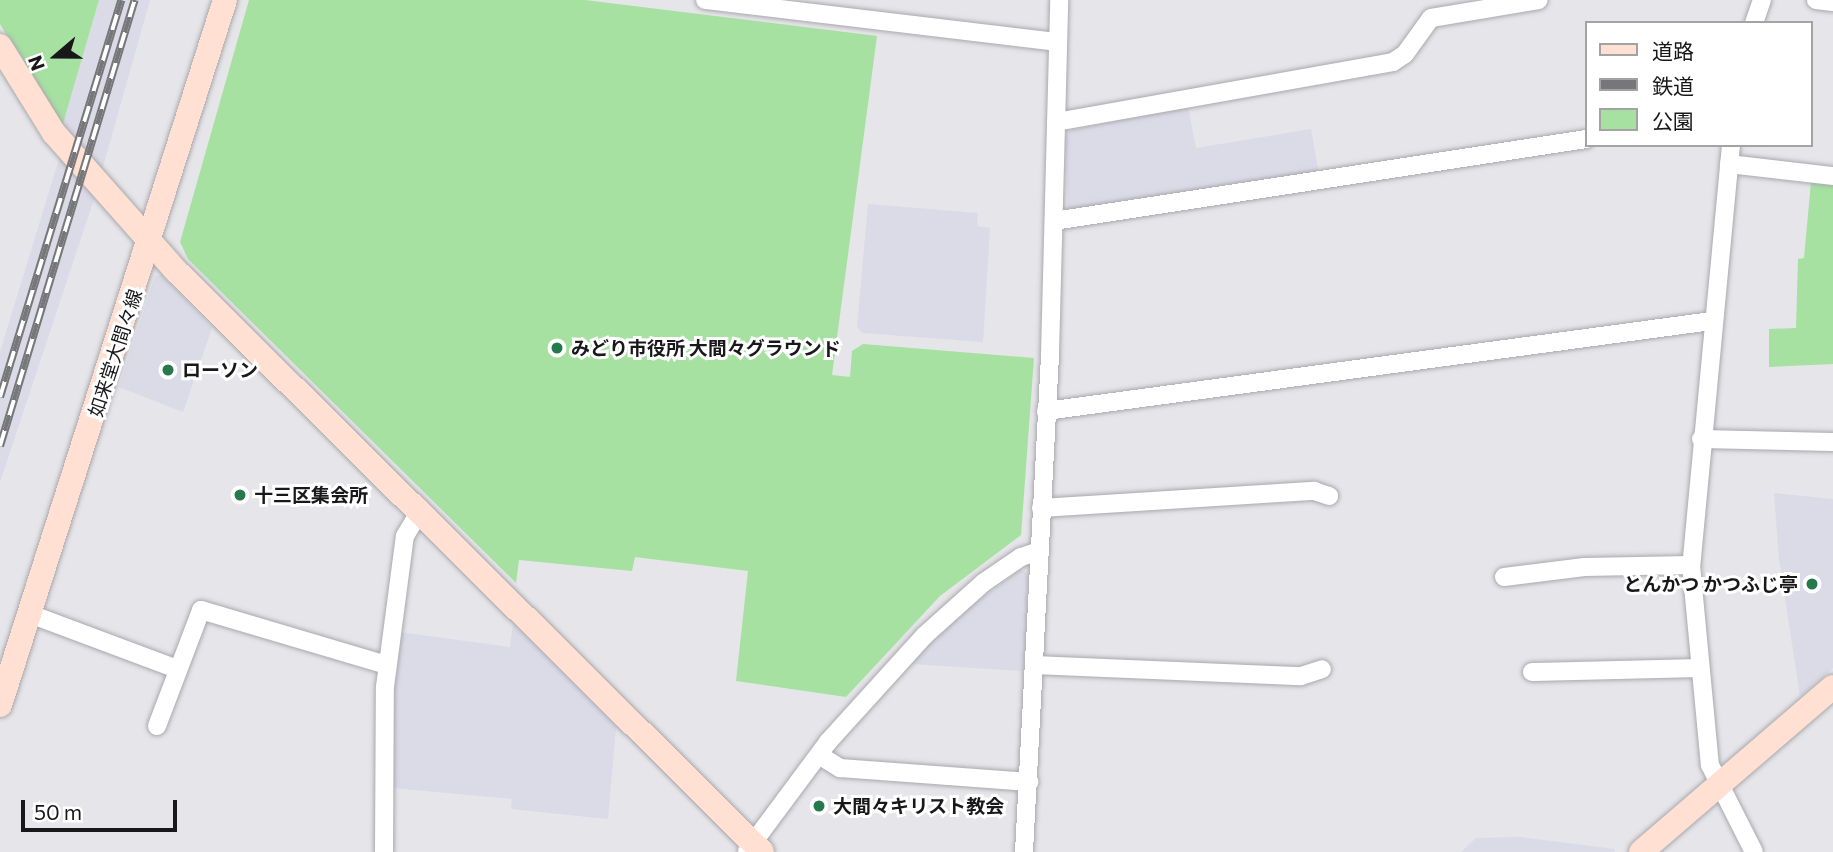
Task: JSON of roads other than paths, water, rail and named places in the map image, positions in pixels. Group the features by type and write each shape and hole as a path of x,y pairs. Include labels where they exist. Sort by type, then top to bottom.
{"street":[{"name":"如来堂大間々線","path":"0,705 151,242 225,0"},
{"path":"705,0 1058,42"},
{"path":"1024,852 1054,221 1059,0"},
{"path":"1056,122 1393,62 1405,54 1431,18 1538,0"},
{"path":"1755,21 1762,0"},
{"path":"1816,0 1833,2"},
{"path":"1,49 54,133 151,242 753,849 819,755 946,614 1021,557 1039,551"},
{"path":"1054,221 1584,138"},
{"path":"1731,147 1712,321 1691,565 1710,765 1754,852"},
{"path":"1729,164 1833,176"},
{"path":"1046,411 1712,321"},
{"path":"1701,439 1833,442"},
{"path":"1041,508 1314,491 1329,496"},
{"path":"384,852 387,664 405,536 418,514"},
{"path":"1504,578 1584,568 1691,565"},
{"path":"157,726 197,613 206,608 387,664"},
{"path":"30,614 177,669"},
{"path":"1034,665 1301,676 1322,669"},
{"path":"1532,672 1700,668"},
{"path":"1641,852 1833,687"},
{"path":"819,755 840,768 1029,782"}],"railway":[{"path":"0,397 121,0"},
{"path":"0,446 135,0"}],"place":[{"name":"みどり市役所 大間々グラウンド","path":"557,348"},
{"name":"ローソン","path":"168,370"},
{"name":"十三区集会所","path":"240,495"},
{"name":"とんかつ かつふじ亭","path":"1812,584"},
{"name":"大間々キリスト教会","path":"819,806"}]}
